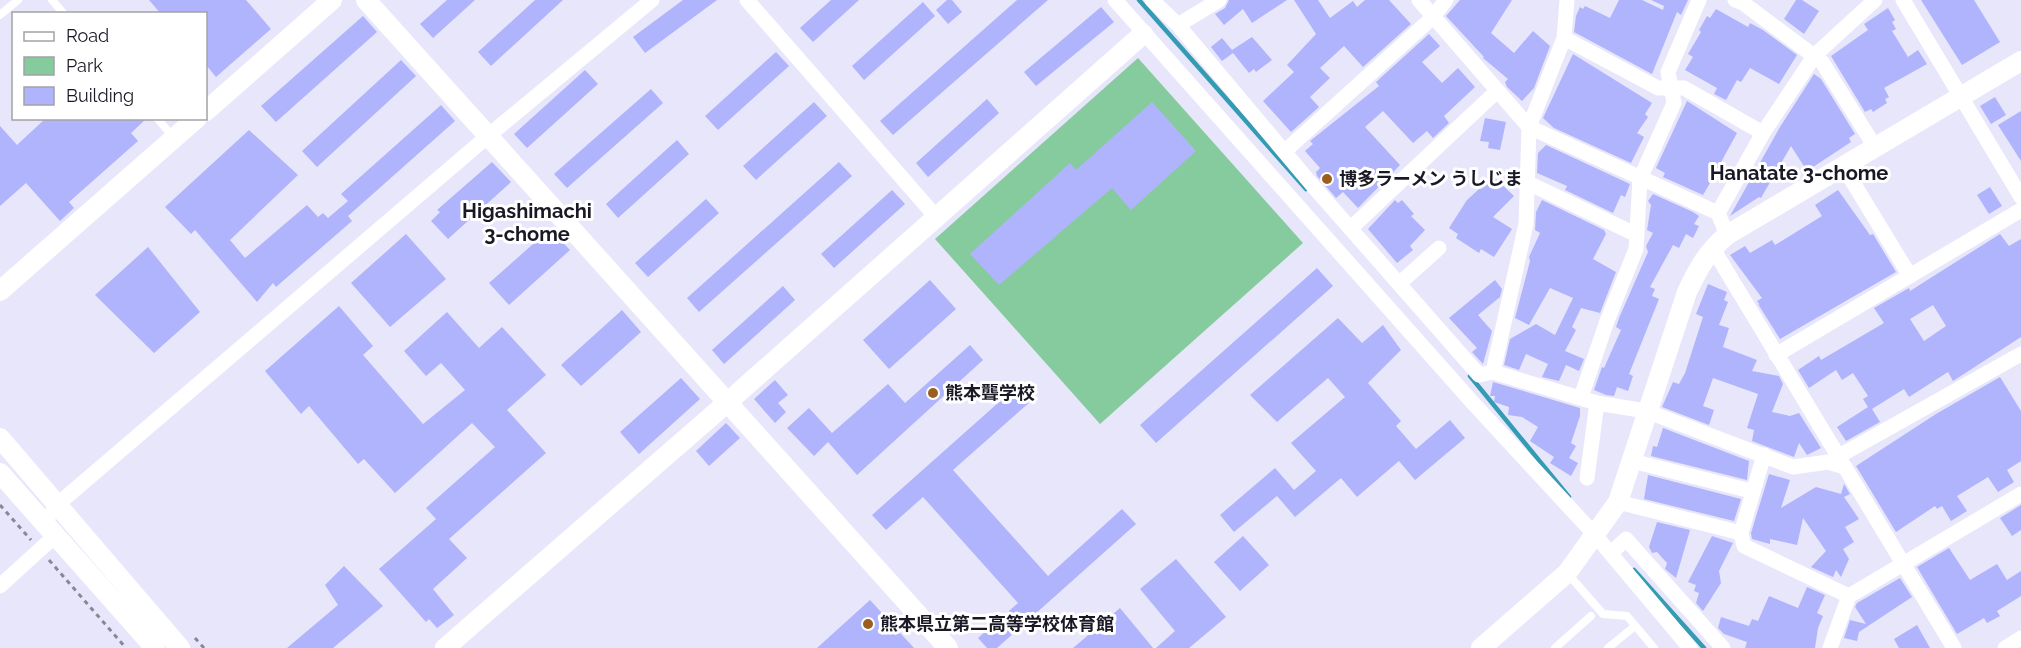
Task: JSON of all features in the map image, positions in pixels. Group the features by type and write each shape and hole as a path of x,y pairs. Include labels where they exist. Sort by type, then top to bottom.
{"street":[{"path":"207,110 332,0"},
{"path":"366,0 729,401 948,648"},
{"path":"0,586 40,550 58,504 488,136 652,0"},
{"path":"747,0 937,218"},
{"path":"1114,0 1473,404 1595,534 1690,648"},
{"path":"1152,0 1178,25 1313,186 1479,375 1493,372 1597,403 1646,411 1793,467 1842,462 2021,354"},
{"path":"1178,25 1219,0"},
{"path":"1419,0 1496,92 1529,127 1718,213"},
{"path":"1285,152 1432,18 1446,0"},
{"path":"1493,372 1526,224 1529,127 1563,38 1567,0"},
{"path":"1581,397 1607,321 1636,249 1640,179 1674,103 1668,72 1699,0"},
{"path":"1735,0 1743,3 1822,62 1875,147"},
{"path":"1875,0 1815,55 1763,133 1718,213 1719,241 1776,355 1954,648"},
{"path":"1903,0 2021,197"},
{"path":"445,648 729,401 1143,34"},
{"path":"1563,38 1658,88 1684,88 1763,133"},
{"path":"1481,648 1567,573 1618,502 1646,411 1687,292 1703,259 1719,241 2021,61"},
{"path":"1351,228 1496,92"},
{"path":"0,291 195,120"},
{"path":"1843,166 1910,276"},
{"path":"1526,182 1636,235"},
{"path":"1294,204 1313,186"},
{"path":"1776,355 2021,210"},
{"path":"1400,283 1439,248"},
{"path":"1587,478 1597,403"},
{"path":"0,438 180,648"},
{"path":"1764,455 1751,491 1741,533 1744,546 1848,596"},
{"path":"1632,461 1751,491"},
{"path":"0,473 155,648"},
{"path":"1836,646 1848,596 2021,494"},
{"path":"1618,502 1741,533"},
{"path":"1611,553 1626,539 1723,648"},
{"path":"2005,648 2021,638"}],"lane":[{"path":"0,15 18,0"},
{"path":"52,0 62,12"},
{"path":"159,120 175,138"},
{"path":"1567,573 1603,614 1627,616 1654,648"},
{"path":"1555,648 1591,616"},
{"path":"1608,648 1635,626"}],"path":[{"path":"0,505 126,648"}],"green space":[{"path":"1138,58 1303,243 1100,424 935,239"}],"building":[{"path":"149,0 246,0 271,29 216,77 207,66 207,12 159,12"},
{"path":"447,0 475,0 433,38 420,24"},
{"path":"535,0 563,0 491,66 478,52"},
{"path":"683,0 717,0 645,53 633,37"},
{"path":"831,0 859,0 813,42 800,28"},
{"path":"947,0 952,0 962,12 948,24 936,10"},
{"path":"1017,0 1048,0 893,135 880,121"},
{"path":"1229,0 1287,0 1252,23 1243,9 1224,25 1215,14 1225,8"},
{"path":"1294,0 1318,0 1330,18 1353,1 1357,7 1365,0 1389,0 1411,24 1363,67 1344,46 1320,68 1330,78 1310,97 1319,107 1291,132 1263,101 1294,72 1287,65 1316,34"},
{"path":"1460,0 1512,0 1491,33 1514,53 1533,31 1550,46 1534,88 1522,101 1507,87 1505,82 1508,79 1483,58 1446,16"},
{"path":"1619,0 1642,0 1663,10 1664,6 1651,0 1688,0 1681,15 1677,12 1652,74 1574,32 1580,7 1583,9 1585,6 1610,18"},
{"path":"1796,0 1802,0 1819,11 1804,34 1784,19"},
{"path":"1921,0 1974,0 2000,42 1962,65"},
{"path":"923,2 935,16 864,80 852,66"},
{"path":"1101,7 1114,22 1036,86 1024,72"},
{"path":"1888,8 1895,20 1892,22 1896,29 1892,31 1908,57 1918,50 1927,64 1884,88 1889,97 1885,99 1887,103 1873,112 1871,109 1865,112 1831,56 1868,30 1864,24"},
{"path":"1716,9 1748,27 1750,23 1763,30 1797,55 1779,84 1750,68 1741,82 1737,80 1726,100 1714,94 1717,88 1685,70 1693,57 1688,54 1701,32 1699,30 1707,16 1710,18"},
{"path":"363,16 377,32 276,122 261,106"},
{"path":"1429,34 1440,46 1422,62 1442,83 1458,68 1475,87 1444,116 1449,123 1433,138 1427,131 1413,143 1383,111 1365,127 1400,165 1358,208 1343,192 1336,198 1317,176 1316,172 1320,168 1305,151 1313,144 1310,141 1379,86 1376,82"},
{"path":"1252,37 1272,60 1256,72 1254,69 1249,73 1233,53 1222,61 1211,47 1222,38 1232,50"},
{"path":"776,52 789,66 718,130 705,116"},
{"path":"1573,54 1652,103 1645,114 1648,117 1637,133 1644,137 1631,163 1554,128 1543,118"},
{"path":"401,60 416,76 317,167 302,151"},
{"path":"585,70 598,84 527,148 514,134"},
{"path":"1814,74 1821,79 1855,134 1849,138 1851,142 1807,171 1791,146 1761,198 1759,197 1730,216 1780,127"},
{"path":"651,89 663,103 567,188 554,174"},
{"path":"1995,97 2006,115 1991,124 1980,106"},
{"path":"987,99 999,113 928,177 916,163"},
{"path":"1687,101 1737,133 1720,164 1725,167 1718,178 1714,176 1703,195 1663,177 1665,173 1656,168"},
{"path":"814,102 827,116 756,180 743,166"},
{"path":"1152,102 1196,151 1131,210 1112,188 999,285 970,254 1070,163 1076,170"},
{"path":"441,105 455,121 348,216 352,221 276,287 273,283 257,302 195,230 191,234 165,207 249,130 298,175 230,240 245,258 307,205 318,217 323,213 328,218 348,201 341,194"},
{"path":"2021,111 2021,161 1998,125"},
{"path":"1485,118 1506,122 1500,150 1488,148 1489,142 1480,141"},
{"path":"44,120 145,120 131,133 138,141 69,202 74,208 60,221 26,183 0,206 0,126 17,145"},
{"path":"677,140 689,154 618,218 606,204"},
{"path":"1546,145 1630,184 1625,197 1621,195 1613,213 1565,190 1567,186 1537,173 1538,153"},
{"path":"492,162 511,182 448,239 431,221 440,212 437,210"},
{"path":"839,162 852,176 699,312 687,298"},
{"path":"1490,179 1493,182 1496,179 1514,196 1493,217 1512,229 1494,257 1481,249 1479,253 1456,238 1458,234 1449,228 1467,200"},
{"path":"1990,187 2002,206 1989,214 1977,195"},
{"path":"892,190 905,204 834,268 821,254"},
{"path":"1838,190 1870,235 1873,234 1896,272 1780,339 1758,304 1760,305 1757,301 1762,298 1730,255 1745,246 1750,253 1772,240 1775,245 1822,216 1815,205"},
{"path":"1653,194 1699,216 1694,224 1699,226 1693,238 1686,234 1679,248 1673,245 1650,287 1655,289 1652,296 1659,299 1629,374 1633,376 1628,391 1617,387 1614,396 1606,395 1594,390 1602,367 1604,368 1621,330 1616,327 1619,318 1648,252 1646,246 1653,233 1647,230 1651,205 1648,201"},
{"path":"706,199 719,213 648,277 635,263"},
{"path":"1395,200 1398,203 1402,200 1414,214 1411,216 1425,230 1410,246 1413,250 1397,263 1368,229"},
{"path":"1542,200 1604,230 1606,234 1593,259 1616,272 1600,313 1581,308 1572,327 1576,330 1565,351 1584,359 1579,371 1566,365 1559,381 1542,377 1548,364 1526,354 1519,370 1504,365 1510,339 1536,324 1555,335 1573,298 1550,288 1529,325 1515,318 1530,261 1529,257 1540,233 1535,230 1536,212"},
{"path":"550,229 570,250 509,305 489,283"},
{"path":"406,234 446,279 390,327 351,283"},
{"path":"2000,234 2009,246 2021,239 2021,337 1953,381 1948,372 1909,397 1904,389 1872,409 1880,422 1846,441 1837,427 1868,407 1863,399 1868,396 1853,373 1842,380 1836,370 1809,388 1798,370 1819,356 1821,360 1884,323 1874,308 1909,288 1910,291","holes":["1933,305 1946,326 1924,341 1910,319"]},
{"path":"148,247 200,312 154,353 95,295"},
{"path":"1317,268 1333,286 1156,443 1140,425"},
{"path":"930,280 956,309 889,369 863,340"},
{"path":"1495,280 1502,289 1500,297 1478,315 1492,331 1483,364 1472,352 1477,348 1449,318"},
{"path":"1708,284 1727,292 1724,300 1728,302 1719,325 1729,328 1723,347 1757,360 1752,371 1779,376 1783,384 1772,412 1790,416 1799,413 1821,448 1807,455 1799,443 1794,457 1752,441 1754,430 1747,428 1758,394 1713,378 1703,406 1714,410 1709,425 1662,407 1673,382 1679,384 1685,373 1703,317 1696,314"},
{"path":"783,286 795,300 724,364 712,350"},
{"path":"339,306 373,346 363,355 423,424 465,390 441,363 426,376 404,351 447,312 479,348 502,327 546,375 507,410 546,453 449,539 467,558 433,589 454,615 437,628 429,619 426,622 379,569 436,519 426,508 495,447 472,423 395,493 364,459 358,464 309,406 301,414 265,371"},
{"path":"622,310 641,332 581,386 561,365"},
{"path":"1338,318 1362,343 1383,325 1401,350 1368,383 1401,421 1396,426 1416,449 1450,420 1465,438 1415,480 1399,461 1357,497 1341,478 1295,517 1277,496 1234,532 1220,515 1275,468 1294,490 1316,471 1291,443 1345,397 1328,378 1277,422 1250,395"},
{"path":"970,345 983,360 857,475 828,442 814,456 787,428 809,408 832,433 888,384 905,403"},
{"path":"2000,377 2021,411 2021,461 2007,470 2014,482 1998,492 1988,477 1957,496 1967,511 1951,521 1942,506 1937,509 1935,506 1896,532 1856,466 1936,414"},
{"path":"681,378 700,399 639,454 620,432"},
{"path":"775,380 788,395 778,403 786,412 775,423 754,399"},
{"path":"1493,382 1580,408 1580,416 1571,443 1576,446 1569,458 1578,463 1571,476 1550,463 1554,457 1530,441 1538,427 1522,417 1508,415 1509,407 1494,402 1495,396 1490,396"},
{"path":"1016,387 1030,402 953,470 1048,576 1122,509 1136,524 997,648 987,648 978,638 1018,603 923,497 886,530 872,515"},
{"path":"726,423 740,438 709,466 696,451"},
{"path":"1663,428 1749,461 1747,480 1651,456 1653,446 1657,447"},
{"path":"1769,474 1790,480 1781,508 1816,487 1841,494 1844,484 1850,494 1844,497 1859,519 1845,527 1854,542 1843,549 1849,559 1841,577 1836,570 1833,577 1811,567 1826,551 1803,518 1797,545 1770,539 1770,544 1752,539 1751,533"},
{"path":"1648,475 1741,499 1734,521 1644,499"},
{"path":"2021,505 2021,530 2012,536 2000,518"},
{"path":"1657,522 1690,530 1676,578 1665,569 1667,563 1657,552 1652,553 1649,547"},
{"path":"1243,536 1269,565 1240,591 1214,562"},
{"path":"1712,536 1733,543 1719,571 1721,583 1703,611 1696,603 1699,593 1694,591 1696,585 1688,582"},
{"path":"1949,548 1970,580 1997,564 2007,580 2021,571 2021,596 1997,611 2000,616 1987,623 1984,618 1957,634 1917,567"},
{"path":"1176,559 1226,617 1189,648 1156,648 1175,631 1140,589"},
{"path":"344,566 383,606 333,648 287,648 338,605 325,585"},
{"path":"1900,578 1912,597 1859,632 1857,641 1844,638 1850,620 1866,624 1855,607 1857,603"},
{"path":"1807,587 1825,595 1817,613 1823,616 1818,628 1815,648 1745,648 1747,642 1724,634 1718,628 1721,617 1749,626 1752,619 1758,621 1769,596 1798,608"},
{"name":"熊本県立第二高等学校体育館","path":"870,600 914,648 817,648"},
{"path":"1120,608 1153,648 1073,648"},
{"path":"1917,625 1930,648 1899,648 1894,639"}],"waterway":[{"path":"1139,0 1306,189"},
{"path":"1470,376 1569,497"},
{"path":"1634,570 1704,648"}],"place":[{"name":"博多ラーメン うしじま","path":"1327,179"},
{"name":"熊本聾学校","path":"933,393"},
{"name":"熊本県立第二高等学校体育館","path":"868,624"}],"district":[{"name":"Hanatate 3-chome","path":"1799,173"},
{"name":"Higashimachi 3-chome","path":"527,222"}]}
